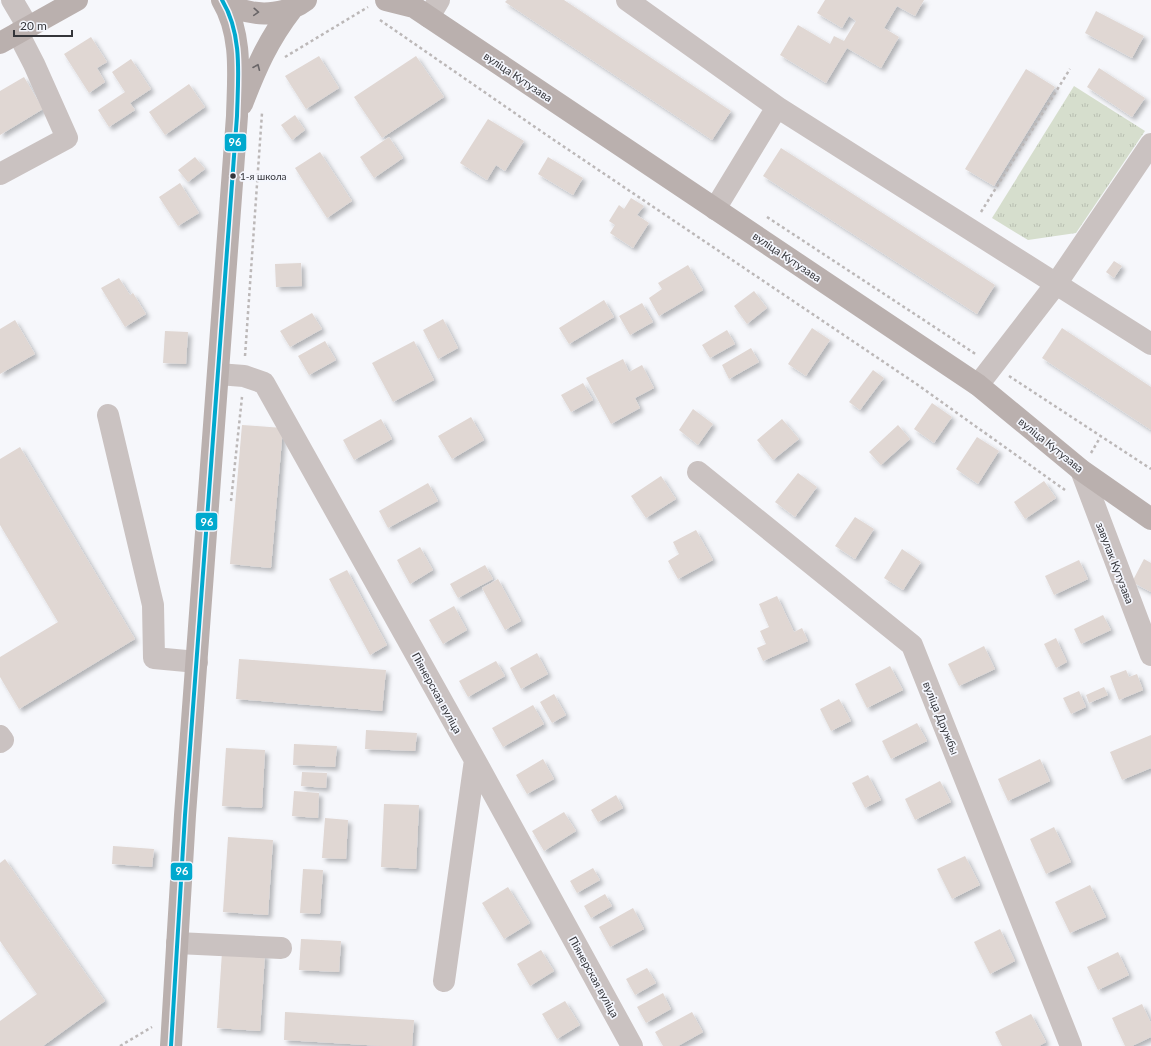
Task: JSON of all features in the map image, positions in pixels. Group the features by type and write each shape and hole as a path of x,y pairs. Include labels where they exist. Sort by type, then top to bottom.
{"main road":[{"path":"15,34 76,0"},
{"path":"222,0 238,9 254,13 277,12 303,3"},
{"path":"171,1046 196,662 237,116 238,54 233,21 222,0"},
{"path":"237,116 258,64 275,31 303,3"},
{"name":"вуліца Кутузава","path":"378,9 422,6 715,209 978,385 1081,470 1151,519"}],"street":[{"path":"0,174 67,138 34,64 15,34 12,0"},
{"path":"627,0 777,107 1151,344"},
{"path":"715,209 777,107"},
{"path":"978,385 1056,284 1151,144"},
{"name":"Піянерская вуліца","path":"218,374 244,376 264,383 475,760 632,1046"},
{"path":"108,415 153,605 154,658 196,662"},
{"name":"завулак Кутузава","path":"1081,470 1099,521 1151,655"},
{"name":"вуліца Дружбы","path":"698,472 912,645 1071,1046"},
{"path":"0,736 3,740 0,742"},
{"path":"444,981 475,760"},
{"path":"178,943 280,948"}],"path":[{"path":"258,64 267,67 378,9 548,136 915,383 1068,492 1101,436"},
{"path":"971,230 1070,69"},
{"path":"767,216 1151,469"},
{"path":"120,1046 158,1023"}],"green space":[{"path":"1074,86 1145,131 1076,233 1028,240 992,218"}],"building":[{"path":"507,0 564,0 731,111 712,140 505,2"},
{"path":"825,0 924,0 915,16 897,6 884,28 899,37 881,68 847,48 826,83 780,55 798,25 830,44 834,36 844,41 856,21 849,16 842,28 817,13"},
{"path":"1096,11 1144,36 1132,58 1085,33"},
{"path":"91,37 107,62 97,68 105,82 89,93 64,54"},
{"path":"319,56 339,88 306,109 285,76"},
{"path":"416,56 444,97 382,138 354,97"},
{"path":"131,59 151,89 130,103 135,110 109,127 98,110 125,92 112,72"},
{"path":"1099,68 1145,98 1132,117 1087,87"},
{"path":"1026,69 1055,87 994,186 965,169"},
{"path":"24,77 43,109 0,135 0,91"},
{"path":"189,84 205,107 165,135 149,112"},
{"path":"295,115 305,130 292,140 281,125"},
{"path":"488,119 524,141 505,171 496,165 487,180 460,163"},
{"path":"389,137 403,158 374,178 360,157"},
{"path":"781,148 995,285 977,314 763,176"},
{"path":"320,152 352,201 327,218 295,168"},
{"path":"195,157 205,169 188,182 178,170"},
{"path":"548,157 583,178 573,195 538,174"},
{"path":"180,183 199,213 178,226 159,197"},
{"path":"631,198 644,206 637,215 649,223 633,248 610,233 615,225 609,221 619,205 624,209"},
{"path":"1114,261 1122,266 1114,278 1106,272"},
{"path":"301,263 302,286 276,287 275,264"},
{"path":"688,265 703,290 659,316 649,298 662,289 658,283"},
{"path":"119,278 130,295 133,293 146,314 125,327 101,288"},
{"path":"754,291 767,308 747,324 734,306"},
{"path":"604,300 614,317 569,344 559,328"},
{"path":"642,303 653,322 630,335 619,316"},
{"path":"312,313 322,329 290,347 280,331"},
{"path":"443,319 458,348 438,359 423,330"},
{"path":"15,320 35,354 0,374 0,329"},
{"path":"812,328 830,340 806,376 788,364"},
{"path":"1062,328 1151,387 1151,430 1042,358"},
{"path":"727,330 735,344 710,358 702,345"},
{"path":"165,331 188,332 186,364 163,363"},
{"path":"325,341 336,360 309,375 298,356"},
{"path":"414,341 434,380 393,402 372,363"},
{"path":"751,348 759,362 729,379 722,365"},
{"path":"623,359 629,372 642,365 654,388 635,398 640,408 611,424 586,378"},
{"path":"873,370 884,378 860,410 849,402"},
{"path":"583,383 593,400 571,412 561,395"},
{"path":"932,403 952,417 934,443 914,429"},
{"path":"693,409 713,424 698,445 679,430"},
{"path":"471,417 484,440 452,459 438,436"},
{"path":"381,419 392,439 354,460 343,440"},
{"path":"782,419 799,439 773,460 757,440"},
{"path":"242,425 283,428 271,568 230,564"},
{"path":"898,425 910,439 881,465 869,452"},
{"path":"977,437 999,451 978,484 956,469"},
{"path":"20,447 135,639 19,709 0,677 0,657 58,622 0,525 0,459"},
{"path":"798,473 817,487 795,517 775,502"},
{"path":"661,476 676,499 646,518 631,496"},
{"path":"1044,481 1056,498 1025,519 1014,502"},
{"path":"428,483 438,501 388,528 379,511"},
{"path":"855,517 874,529 855,559 835,546"},
{"path":"696,530 713,560 678,579 668,561 679,554 673,542"},
{"path":"420,547 433,570 410,584 397,560"},
{"path":"902,549 921,562 903,590 884,578"},
{"path":"1144,559 1151,563 1151,592 1132,582"},
{"path":"1079,560 1088,579 1054,595 1045,576"},
{"path":"485,565 493,579 458,598 450,584"},
{"path":"347,570 387,645 370,655 329,579"},
{"path":"498,579 521,621 505,630 482,588"},
{"path":"777,596 794,632 802,628 808,641 763,661 757,648 766,644 760,631 769,627 759,604"},
{"path":"454,606 467,630 443,644 429,620"},
{"path":"1103,615 1111,630 1081,644 1074,629"},
{"path":"1056,638 1067,662 1056,668 1044,644"},
{"path":"984,646 995,669 959,686 948,664"},
{"path":"537,653 548,674 521,689 510,668"},
{"path":"239,659 386,670 382,711 236,699"},
{"path":"496,661 505,676 468,697 459,681"},
{"path":"890,666 903,690 867,708 855,684"},
{"path":"1126,670 1129,677 1137,674 1143,690 1119,700 1110,676"},
{"path":"1104,687 1108,695 1089,703 1086,695"},
{"path":"1079,691 1086,707 1071,714 1063,698"},
{"path":"554,694 566,715 552,723 540,702"},
{"path":"839,699 851,721 831,731 820,709"},
{"path":"533,705 544,724 503,747 492,728"},
{"path":"917,723 927,741 891,759 882,741"},
{"path":"366,730 417,733 415,751 365,749"},
{"path":"1151,735 1151,768 1122,780 1110,752"},
{"path":"294,744 337,746 335,767 293,765"},
{"path":"226,748 265,750 262,808 222,806"},
{"path":"543,759 554,779 527,794 516,775"},
{"path":"1040,759 1050,781 1008,801 998,779"},
{"path":"302,772 327,773 326,788 301,786"},
{"path":"868,775 881,800 865,808 852,783"},
{"path":"940,781 951,802 915,820 905,799"},
{"path":"294,791 319,793 318,818 292,816"},
{"path":"616,795 623,808 598,822 591,810"},
{"path":"384,804 419,805 416,869 381,867"},
{"path":"564,812 576,831 544,851 532,831"},
{"path":"325,818 348,820 346,859 322,858"},
{"path":"1054,827 1071,862 1046,874 1030,839"},
{"path":"228,837 273,840 268,915 223,912"},
{"path":"113,846 154,849 152,867 112,864"},
{"path":"965,856 980,885 952,899 937,869"},
{"path":"5,859 105,1001 43,1046 0,1046 0,1021 37,994 0,941 0,863"},
{"path":"593,868 600,880 577,893 570,881"},
{"path":"303,869 323,870 320,914 300,913"},
{"path":"1090,885 1106,917 1070,933 1055,902"},
{"path":"508,887 530,923 504,939 482,903"},
{"path":"605,894 612,906 591,918 584,906"},
{"path":"633,908 644,929 610,947 599,927"},
{"path":"1000,929 1015,961 990,974 974,942"},
{"path":"301,939 341,941 339,972 299,970"},
{"path":"541,950 554,971 530,986 517,964"},
{"path":"222,952 265,954 260,1031 217,1028"},
{"path":"1118,952 1129,975 1098,990 1087,967"},
{"path":"647,968 656,983 635,995 626,979"},
{"path":"663,993 671,1009 646,1023 637,1007"},
{"path":"565,1001 580,1025 557,1039 542,1014"},
{"path":"1142,1004 1151,1023 1151,1037 1132,1046 1125,1046 1112,1018"},
{"path":"285,1012 414,1020 412,1046 383,1046 284,1040"},
{"path":"692,1012 703,1032 678,1046 663,1046 655,1032"},
{"path":"1031,1014 1046,1042 1039,1046 1002,1046 995,1032"}],"transit line":[{"name":"96","path":"171,1046 185,815 237,116 238,56 233,27 229,13 222,0"}],"place":[{"name":"1-я школа","path":"233,176"}]}
